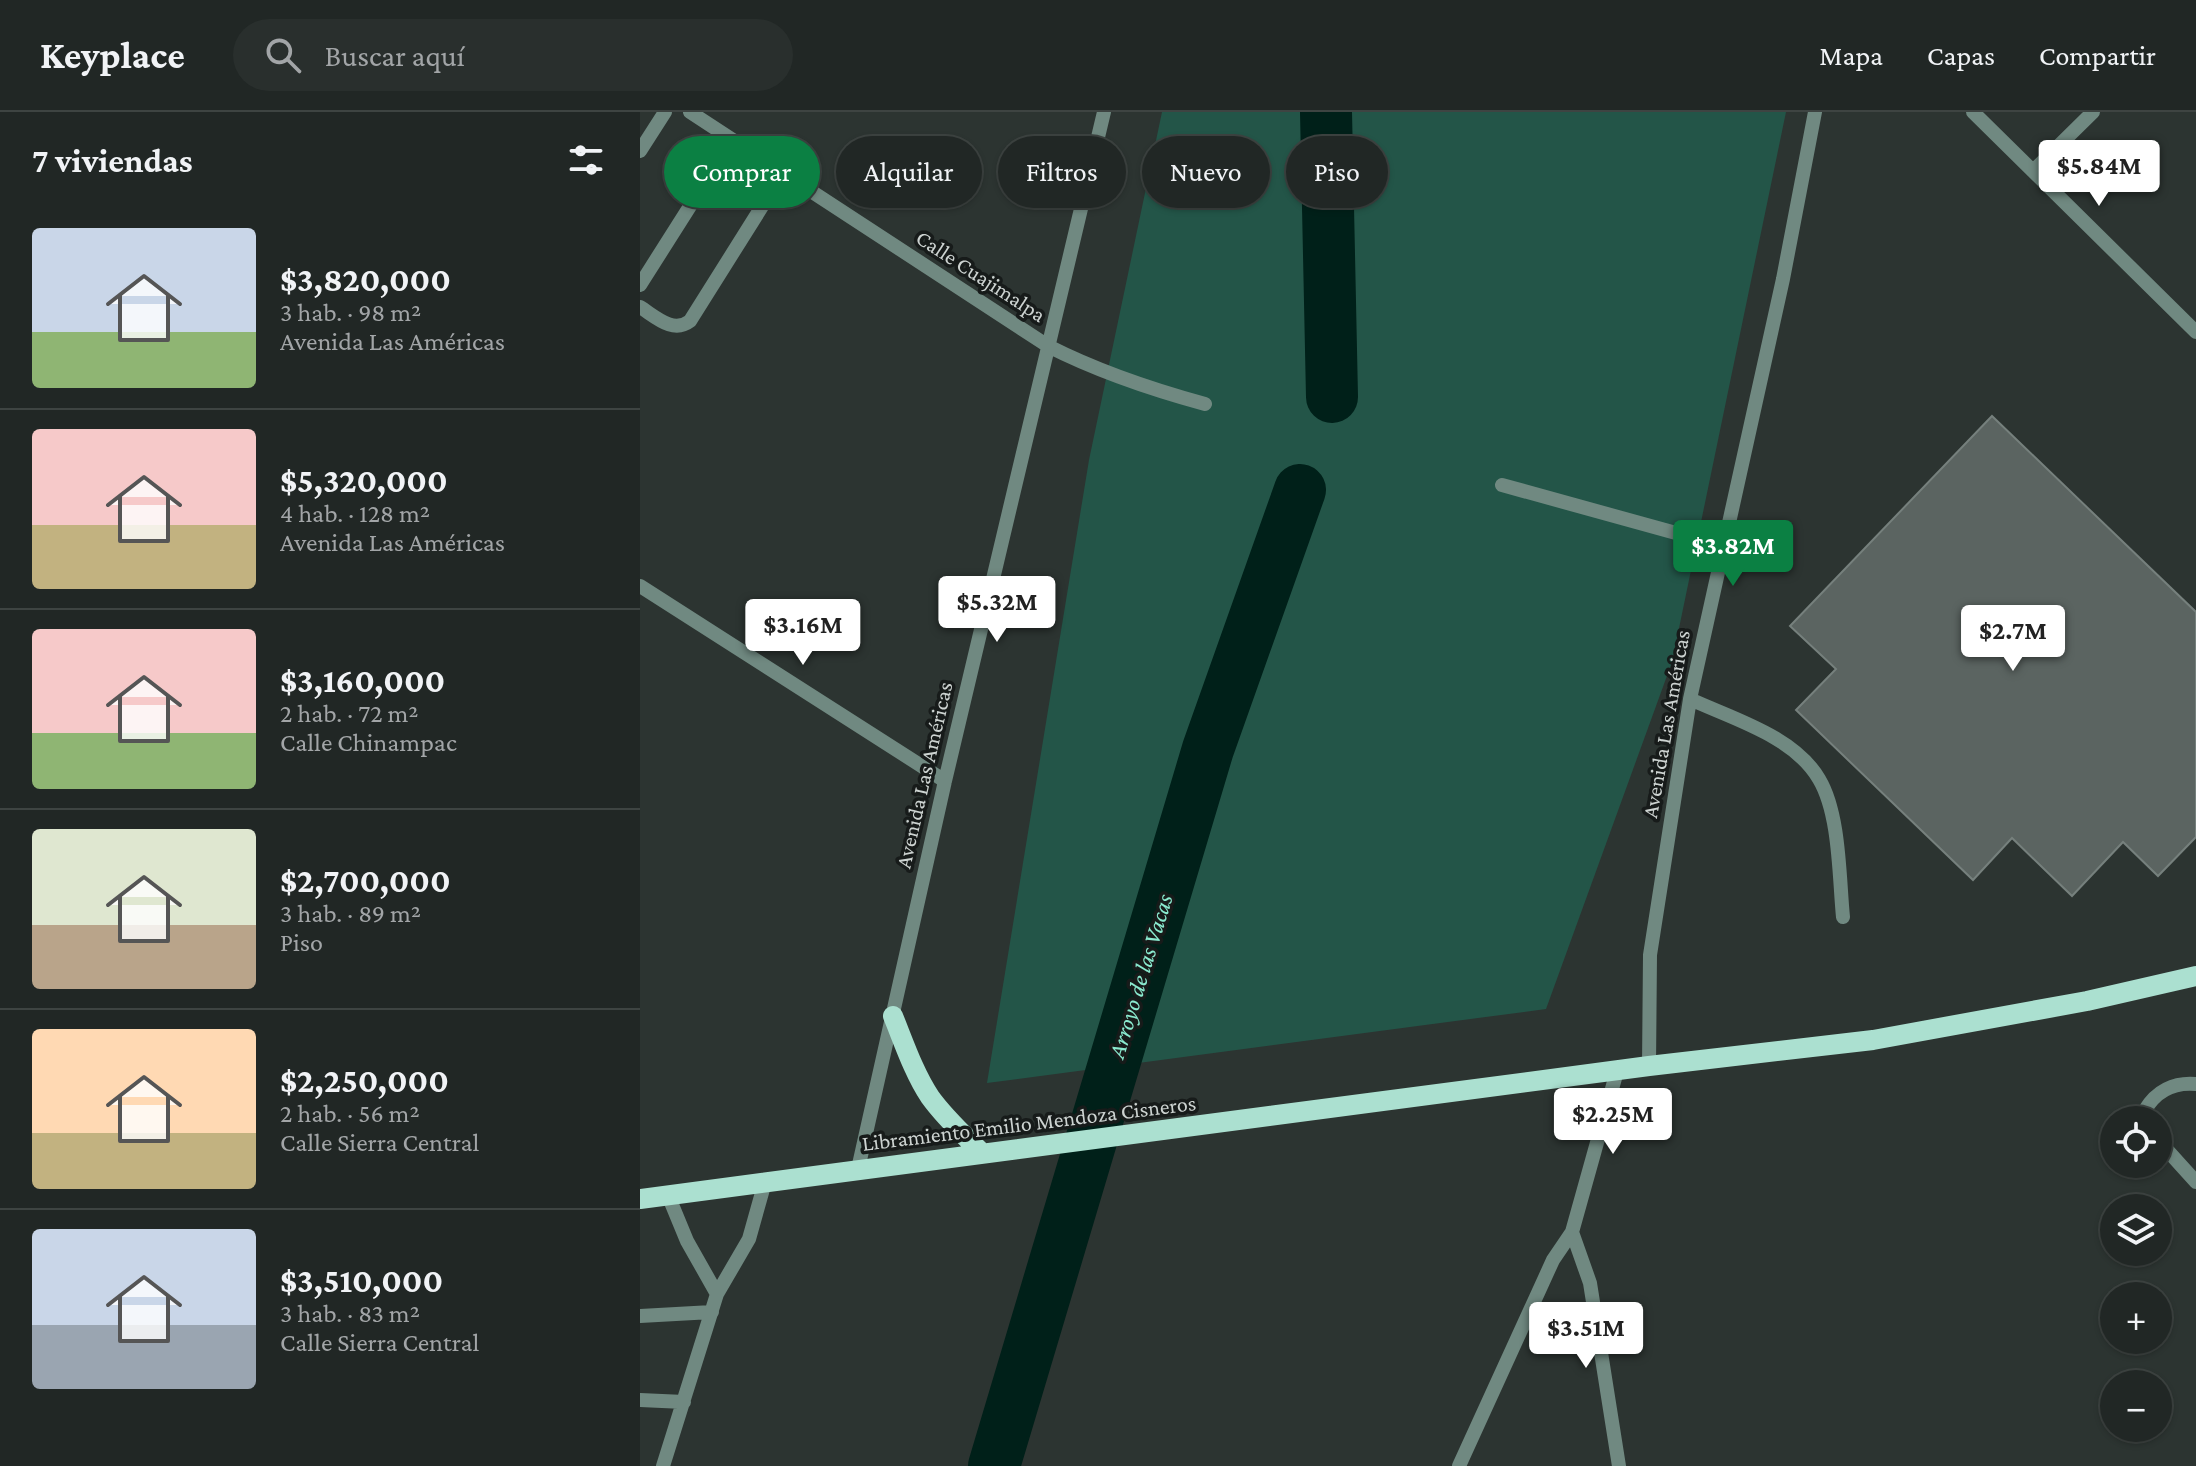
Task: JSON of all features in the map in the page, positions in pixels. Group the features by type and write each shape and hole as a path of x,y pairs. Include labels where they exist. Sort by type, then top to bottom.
{"main road":[{"name":"Libramiento Emilio Mendoza Cisneros","path":"640,1199 1649,1066 1873,1040 2087,1001 2196,976"},
{"path":"893,1016 929,1095 982,1153"}],"street":[{"path":"640,151 665,112"},
{"name":"Calle Cuajimalpa","path":"690,112 726,136"},
{"name":"Avenida Las Américas","path":"858,1169 945,781 1104,112"},
{"name":"Avenida Las Américas","path":"1649,1066 1650,955 1690,699 1783,279 1815,112"},
{"path":"1973,112 2196,332"},
{"path":"2034,170 2093,112"},
{"name":"Calle Cuajimalpa","path":"820,197 1048,346 1087,366 1132,383 1205,404"},
{"path":"640,285 689,208"},
{"path":"640,307 675,327 690,321 761,208"},
{"path":"1502,485 1723,546"},
{"path":"640,586 945,781"},
{"path":"1690,699 1777,739 1799,756 1819,778 1832,812 1843,917"},
{"path":"1459,1466 1553,1260 1572,1232 1617,1071"},
{"path":"2147,1106 2152,1098 2171,1087 2196,1084"},
{"path":"2172,1155 2196,1182"},
{"path":"663,1466 717,1294 749,1239 765,1182"},
{"path":"668,1195 687,1241 717,1294"},
{"path":"1572,1232 1590,1283 1619,1466"},
{"path":"640,1316 712,1312"},
{"path":"640,1400 684,1402"}],"green space":[{"path":"1162,112 1786,112 1672,662 1546,1009 987,1083 1089,460 1142,207 1270,208 1270,136 1157,136"}],"building":[{"path":"1992,416 2196,612 2196,837 2158,876 2123,842 2072,896 2012,838 1973,880 1796,710 1836,669 1790,626"}],"waterway":[{"name":"Arroyo de las Vacas","path":"1326,112 1332,397"},
{"name":"Arroyo de las Vacas","path":"994,1466 1208,749 1300,490"}]}
